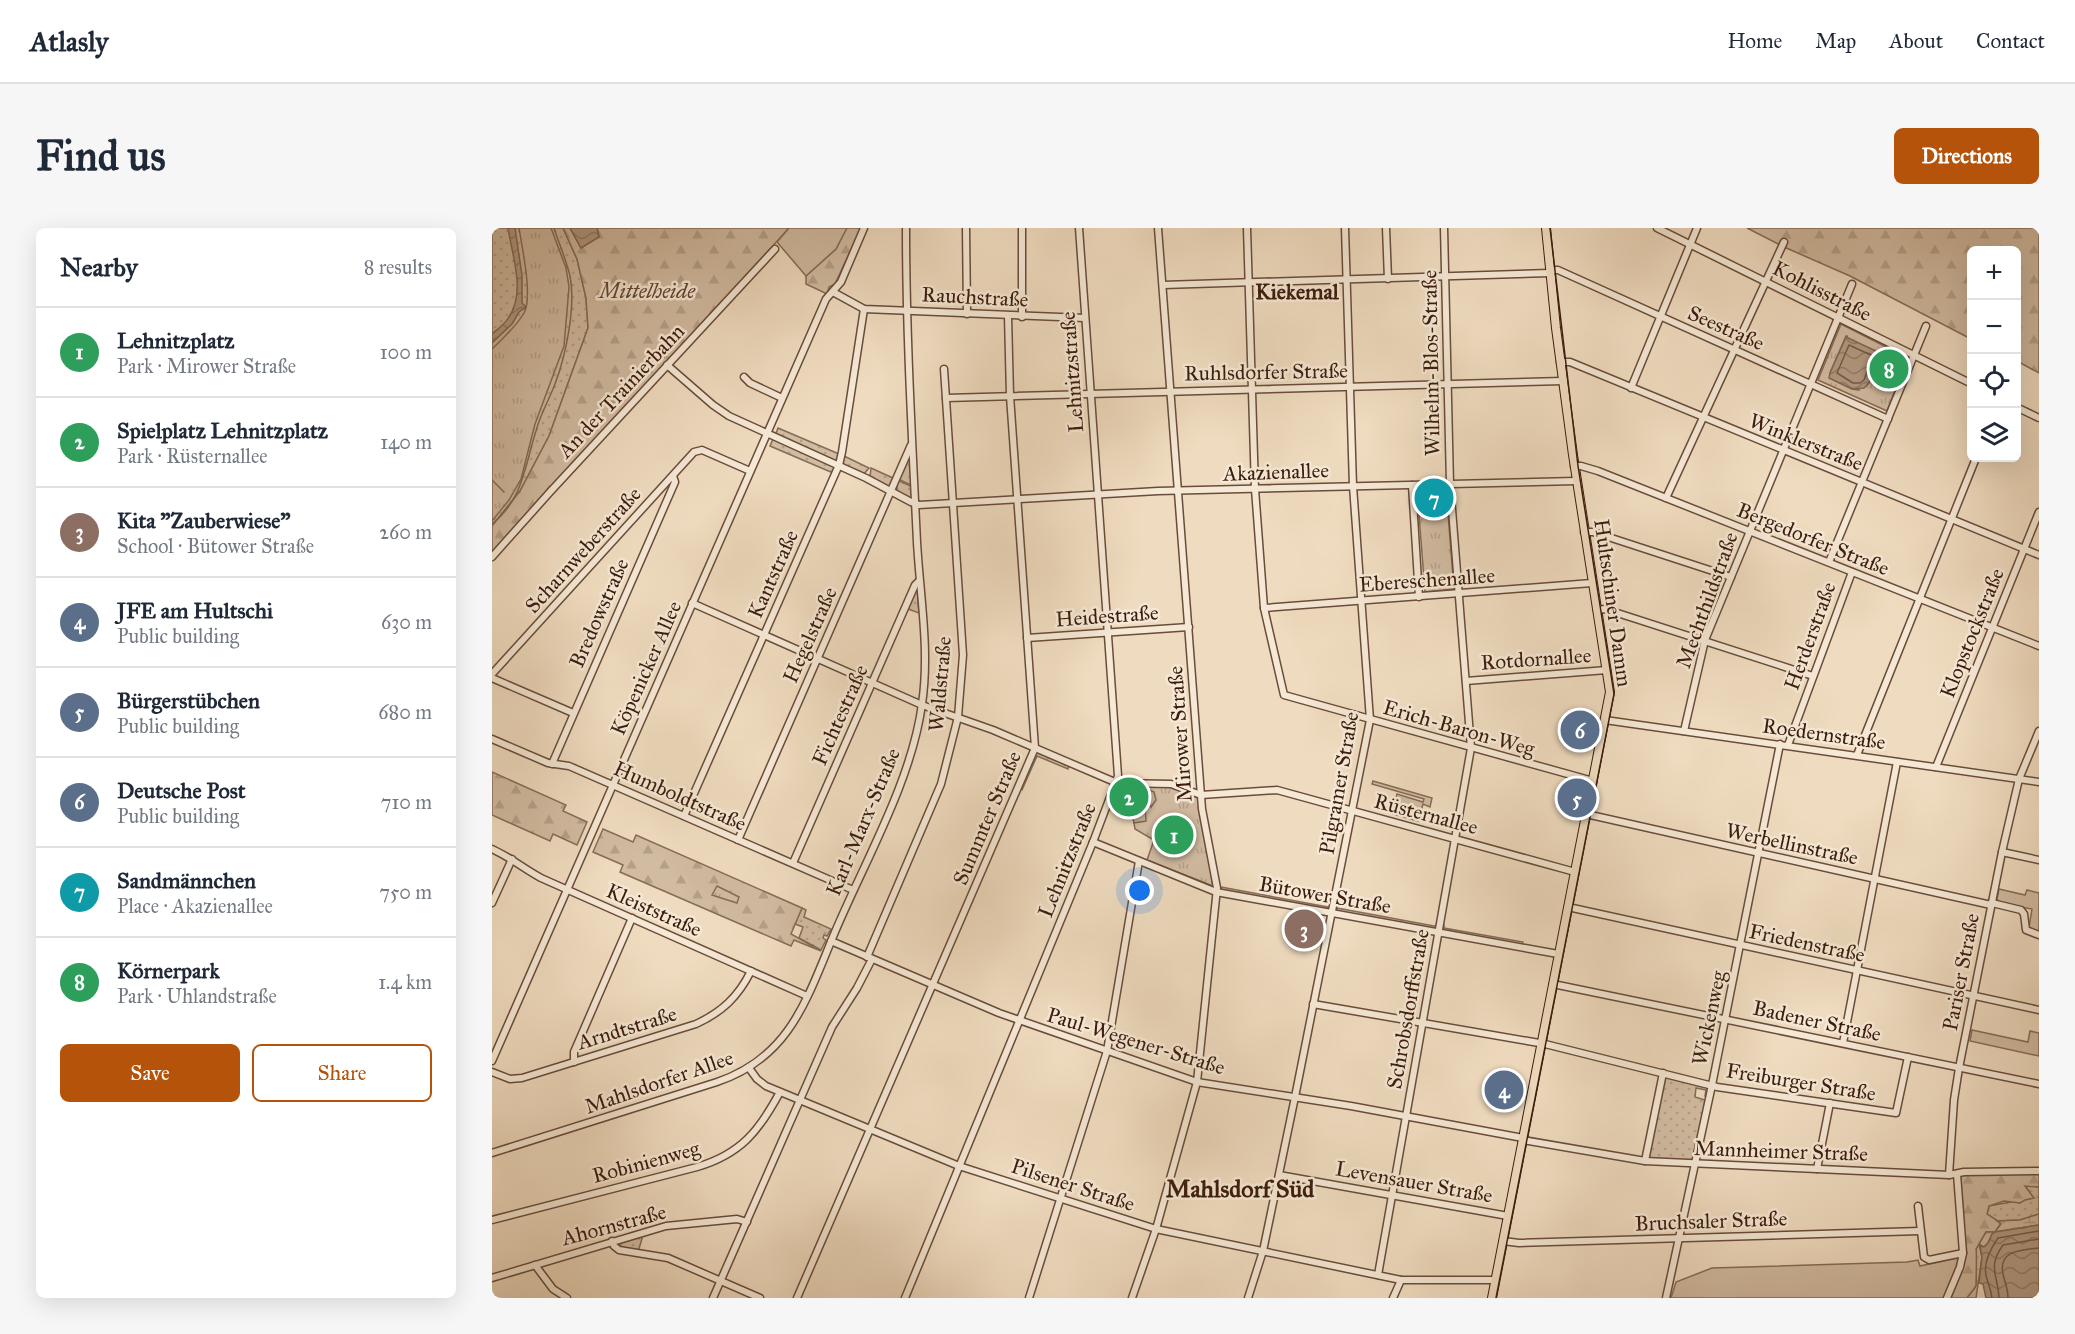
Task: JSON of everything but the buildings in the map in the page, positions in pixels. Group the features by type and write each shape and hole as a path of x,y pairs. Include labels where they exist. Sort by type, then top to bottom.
{"main road":[{"name":"Hultschiner Damm","path":"1492,1298 1610,692 1576,481 1560,362 1546,228"}],"street":[{"name":"Köpenicker Allee","path":"492,1061 826,299 841,282 864,228"},
{"name":"Karl-Marx-Straße","path":"749,1068 788,1032 807,996 906,767 922,705 924,641 906,310 906,228"},
{"path":"966,228 967,314"},
{"path":"1022,228 1022,317"},
{"name":"Lehnitzstraße","path":"905,1298 1117,783 1078,228"},
{"name":"Mirower Straße","path":"1132,1298 1156,1229 1197,1082 1216,892 1201,795 1158,228"},
{"name":"Erich-Baron-Weg","path":"1247,228 1254,489 1264,608 1284,695 1593,782"},
{"name":"Pilgramer Straße","path":"1248,1298 1263,1251 1370,720 1353,486 1345,228"},
{"path":"1386,228 1388,279"},
{"name":"Wilhelm-Blos-Straße","path":"1444,228 1450,484 1471,748"},
{"name":"Kohlisstraße","path":"1657,228 1967,382"},
{"path":"1631,388 1697,228"},
{"path":"1666,498 1784,242"},
{"name":"An der Trainierbahn","path":"492,558 775,249"},
{"name":"Seestraße","path":"1550,272 1558,270 1888,419"},
{"path":"1163,285 1550,272"},
{"name":"Mechthildstraße","path":"1684,731 1705,640 1852,284"},
{"name":"Rauchstraße","path":"833,292 864,309 1085,318"},
{"name":"Kantstraße","path":"684,816 839,465 864,309"},
{"name":"Summter Straße","path":"797,1298 1035,748 1010,396 1008,316"},
{"path":"1829,562 1926,326"},
{"name":"Winklerstraße","path":"1560,362 1570,362 2039,555"},
{"path":"667,365 721,412 839,465 915,504"},
{"name":"Waldstraße","path":"713,1298 832,1027 854,993 869,958 941,783 958,717 963,655 944,369"},
{"path":"744,377 750,383 782,398"},
{"name":"Ruhlsdorfer Straße","path":"946,398 1563,381"},
{"path":"2018,408 2039,418"},
{"name":"Hegelstraße","path":"738,840 912,443"},
{"name":"Scharnweberstraße","path":"492,676 694,452 699,449 750,471"},
{"path":"1857,755 1974,462"},
{"name":"Bergedorfer Straße","path":"1574,466 1590,469 1666,498 2039,646"},
{"name":"Bredowstraße","path":"552,764 675,482 673,476"},
{"name":"Akazienallee","path":"915,504 1178,491 1576,481"},
{"path":"1412,484 1419,597"},
{"name":"Klopstockstraße","path":"1936,767 2039,512"},
{"path":"1584,532 1593,532 1731,577"},
{"name":"Herderstraße","path":"1788,745 1852,572"},
{"name":"Fichtestraße","path":"793,863 915,585 919,581"},
{"name":"Ebereschenallee","path":"1264,608 1592,584"},
{"name":"Rüsternallee","path":"692,603 922,705 992,730 1117,783 1171,784 1201,795 1277,790 1575,872"},
{"path":"1597,610 1605,609 1813,676"},
{"name":"Heidestraße","path":"1027,638 1189,627"},
{"name":"Rotdornallee","path":"1466,681 1607,670"},
{"path":"492,676 573,713"},
{"name":"Roedernstraße","path":"1605,720 2039,782"},
{"name":"Pariser Straße","path":"1963,1253 1953,1174 1954,1100 2002,852 2019,779 2039,731"},
{"name":"Humboldtstraße","path":"492,738 552,764 569,766 613,784 853,890"},
{"name":"Wickenweg","path":"1666,1298 1726,1019 1780,744"},
{"name":"Schrobsdorffstraße","path":"1378,1275 1471,748"},
{"path":"1843,1043 1897,762"},
{"name":"Werbellinstraße","path":"1586,814 2021,910 2024,914 2026,930 2039,935"},
{"name":"Bütower Straße","path":"1093,842 1216,892 1558,954"},
{"name":"Kleiststraße","path":"492,849 512,859 521,868 567,890 807,996"},
{"path":"2002,852 2039,860"},
{"path":"492,903 512,859"},
{"path":"1029,1298 1107,1051 1139,861"},
{"name":"Friedenstraße","path":"1568,907 2039,1010"},
{"path":"574,1062 574,1052 632,918"},
{"name":"Paul-Wegener-Straße","path":"831,941 1019,1020 1197,1082 1405,1116 1523,1139"},
{"name":"Arndtstraße","path":"492,1072 510,1079 518,1079 696,1024 713,1016 736,996 751,971"},
{"name":"Badener Straße","path":"1553,984 2039,1084"},
{"name":"Freiburger Straße","path":"1313,1004 1541,1044 1712,1085 1896,1113 1908,1057"},
{"name":"Mahlsdorfer Allee","path":"492,1153 717,1082 749,1068 757,1079 780,1092 827,1111"},
{"path":"1645,1161 1663,1072"},
{"name":"Robinienweg","path":"492,1220 697,1167 719,1159 739,1148 753,1136 780,1092"},
{"path":"1817,1169 1830,1103"},
{"name":"Pilsener Straße","path":"827,1111 960,1166 1156,1229 1401,1280 1495,1280"},
{"name":"Mannheimer Straße","path":"1523,1139 1645,1161 1953,1174 2039,1171"},
{"name":"Levensauer Straße","path":"1279,1175 1508,1216"},
{"path":"1918,1206 1923,1254 1929,1260 1963,1253 1960,1267 1947,1298"},
{"name":"Ahornstraße","path":"492,1278 666,1226 737,1219 747,1222"},
{"name":"Bruchsaler Straße","path":"1503,1241 1519,1243 1920,1231"},
{"path":"612,1241 619,1250 668,1258 760,1298"},
{"path":"535,1265 553,1288 567,1298"},
{"path":"1393,1298 1401,1280"}],"green space":[{"path":"492,228 563,228 577,259 586,298 588,328 549,436 520,491 492,526"},
{"path":"519,228 551,228 566,268 569,287 564,346 535,424 521,479 509,500 492,521 492,349 517,323 526,306 526,272"},
{"name":"Mittelheide","path":"563,228 570,228 581,248 599,237 597,228 789,228 492,555 492,526 520,491 549,436 588,328 586,298 577,259"},
{"path":"789,228 847,228 836,249 806,276 777,242"},
{"path":"846,228 861,228 835,284 829,287 827,294 806,284 806,276 836,249"},
{"path":"1747,228 2039,228 2039,373 2021,363 2021,246 1967,246 1967,337 1850,276"},
{"path":"1841,324 1908,358 1887,411 1818,380","holes":["1847,336 1859,390 1830,378 1830,373"]},
{"path":"778,428 839,454 836,461 775,436"},
{"path":"773,439 832,465 835,468 833,473 770,446"},
{"path":"844,456 869,468 863,475 843,465"},
{"path":"911,456 913,486 898,479"},
{"path":"871,468 895,479 892,486 888,487 870,477"},
{"path":"897,480 913,487 911,500 897,492"},
{"path":"1417,489 1446,489 1454,589 1425,592"},
{"path":"917,588 919,613 908,609"},
{"path":"1036,752 1069,765 1068,769 1037,756 1022,790 1019,788"},
{"path":"492,772 566,805 563,811 587,822 577,845 553,834 550,841 492,815"},
{"path":"1373,781 1432,798 1430,807 1423,804 1418,821 1393,814 1397,794 1423,802 1424,799 1372,784"},
{"path":"1119,786 1171,786 1196,796 1199,800 1213,886 1147,860 1154,840 1135,829 1131,806 1117,789"},
{"path":"1147,789 1154,792 1156,800 1151,807 1139,791"},
{"path":"1145,805 1146,821 1134,823 1131,808"},
{"path":"603,829 633,842 636,835 802,908 791,934 821,951 794,940 791,946 620,872 623,865 593,852"},
{"path":"717,886 739,897 737,903 712,895"},
{"path":"1221,887 1328,907 1327,909 1222,891"},
{"path":"1999,889 2025,895 2027,890 2039,893 2039,932 2029,927 2032,909 2000,903 1997,899"},
{"path":"802,908 806,910 804,917 831,929 827,936 824,935 823,938 826,940 821,950 799,938 803,927 795,924"},
{"path":"1337,908 1438,925 1435,929 1337,911"},
{"path":"1441,924 1444,928 1523,942 1522,945 1445,931 1441,928"},
{"path":"1972,1030 2028,1042 2030,1031 2039,1033 2039,1056 1970,1041"},
{"path":"1667,1075 1710,1088 1708,1096 1705,1096 1706,1090 1696,1088 1695,1097 1705,1100 1704,1105 1706,1106 1694,1161 1648,1159 1663,1078"},
{"path":"2039,1173 2039,1187 2025,1186 2034,1198 2020,1203 2004,1201 1989,1206 1987,1214 2001,1223 1995,1232 1986,1232 1976,1249 1976,1285 1967,1298 1949,1298 1963,1266 1960,1175"},
{"path":"2025,1185 2039,1187 2039,1214 2020,1220 1997,1221 1987,1214 1989,1206 2033,1198"},
{"path":"2039,1214 2039,1225 1995,1232 2001,1224 1997,1221 2020,1220"},
{"path":"1986,1232 1995,1232 1984,1247 1979,1244"},
{"path":"643,1235 638,1252 620,1247 620,1241"},
{"path":"1979,1244 1982,1257 1976,1298 1967,1298 1976,1285 1976,1249"},
{"path":"1956,1258 1959,1260 1944,1298 1671,1298 1676,1282 1712,1268 1918,1260 1920,1266"}],"water":[{"path":"508,228 515,228 522,275 522,303 526,307 492,343 492,334 507,320 517,296 516,273"},
{"path":"570,228 597,228 599,237 581,248"},
{"path":"1846,337 1880,353 1869,383 1864,388 1852,389 1829,378"},
{"path":"2039,1225 2039,1298 1986,1298 1983,1284 1979,1283 1982,1257 1980,1246 1984,1247 1995,1232"}],"waterway":[{"path":"492,524 510,504 522,481 538,425 553,390 566,345 571,316 572,288 554,228"},
{"path":"492,480 504,492"}],"tram line":[{"path":"1496,1298 1614,694 1578,466 1550,228"}],"place":[{"name":"Körnerpark","path":"1889,369"},
{"name":"Sandmännchen","path":"1434,498"},
{"name":"Deutsche Post","path":"1580,730"},
{"name":"Spielplatz Lehnitzplatz","path":"1129,797"},
{"name":"Bürgerstübchen","path":"1577,798"},
{"name":"Lehnitzplatz","path":"1174,835"},
{"name":"Kita \"Zauberwiese\"","path":"1304,929"},
{"name":"JFE am Hultschi","path":"1504,1090"}],"district":[{"name":"Kiekemal","path":"1297,291"},
{"name":"Mahlsdorf Süd","path":"1240,1189"}]}
